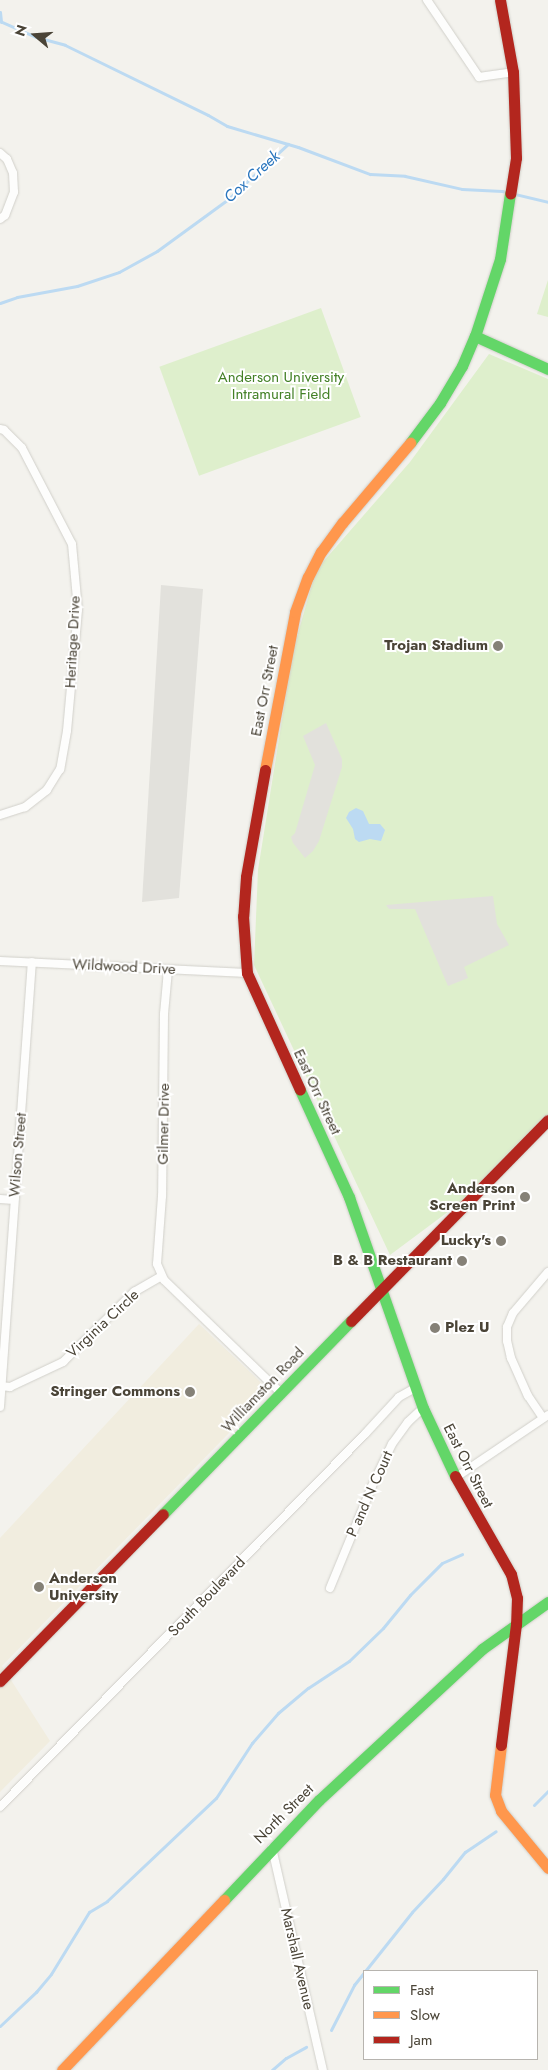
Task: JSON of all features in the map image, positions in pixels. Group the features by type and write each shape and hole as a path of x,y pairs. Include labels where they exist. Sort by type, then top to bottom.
{"street":[{"path":"427,0 479,77 513,72"},
{"name":"East Orr Street","path":"500,0 513,72 516,158 508,220 500,259 475,336 462,366 440,403 410,445 343,522 321,552 305,586 296,612 288,650 246,877 242,916 248,973 349,1197 423,1408 455,1478 511,1574 517,1598 516,1624 496,1795 500,1811 548,1868"},
{"path":"0,153 7,159 13,173 14,192 5,215 0,219"},
{"path":"475,336 548,369"},
{"name":"Heritage Drive","path":"0,429 4,430 22,448 72,544 78,610 66,731 60,769 47,790 25,807 0,816"},
{"name":"Wildwood Drive","path":"0,961 248,973"},
{"name":"Wilson Street","path":"0,1407 32,962"},
{"name":"Gilmer Drive","path":"162,1276 157,1264 162,1196 164,1014 168,970"},
{"name":"Williamston Road","path":"0,1681 280,1392 548,1120"},
{"path":"0,1198 14,1200"},
{"path":"455,1478 546,1417 528,1396 511,1358 507,1341 507,1327 513,1313 548,1272"},
{"path":"162,1276 280,1392"},
{"name":"Virginia Circle","path":"1,1386 10,1387 63,1362 134,1292 162,1276"},
{"name":"South Boulevard","path":"0,1807 399,1397 415,1388"},
{"name":"P and N Court","path":"330,1588 372,1486 392,1444 408,1422 423,1408"},
{"name":"North Street","path":"62,2070 319,1800 475,1656 548,1602"},
{"name":"Marshall Avenue","path":"272,1848 323,2070"}],"shaded area":[{"path":"161,585 203,589 179,898 142,902"},
{"path":"326,723 342,759 342,767 319,841 313,851 305,858 293,843 291,837 295,833 315,765 303,736"},
{"path":"493,896 497,924 509,945 464,967 468,978 448,986 415,909 389,909 386,905"},
{"name":"Anderson University","path":"199,1324 270,1391 2,1666 50,1741 0,1792 0,1538"}],"green space":[{"path":"548,280 548,317 537,314"},
{"name":"Anderson University Intramural Field","path":"321,308 361,417 199,476 159,367"},
{"path":"489,354 548,379 548,1121 484,1185 390,1255 254,965 258,870 293,651 316,570 410,462"}],"water":[{"path":"356,808 363,811 369,824 380,824 385,830 381,841 370,839 359,842 355,839 353,829 346,818 349,812"}],"waterway":[{"path":"0,12 1,22"},
{"path":"0,21 36,37 65,45 227,126 298,147 370,174 405,176 462,189 502,191 548,202"},
{"name":"Cox Creek","path":"0,303 17,297 77,286 119,272 157,251 227,200 288,144"},
{"path":"0,2026 36,1992 51,1974 89,1912 107,1901 216,1798 252,1743 278,1713 308,1688 349,1661 383,1628 410,1595 442,1563 462,1554"},
{"path":"534,1805 548,1791"},
{"path":"366,1970 412,1912 465,1852 496,1831"},
{"path":"331,2030 354,1985 363,1974"},
{"path":"272,2070 286,2058 306,2047"}],"traffic: fast":[{"path":"410,443 440,403 462,366 475,336 500,259 510,194"},
{"path":"475,336 548,369"},
{"path":"300,1090 349,1197 423,1408 455,1476"},
{"path":"163,1514 351,1321"},
{"path":"224,1900 319,1800 482,1649 548,1602"}],"traffic: slow":[{"path":"265,770 295,612 308,577 321,552 343,522 410,443"},
{"path":"501,1745 495,1795 501,1811 548,1868"},
{"path":"62,2070 224,1900"}],"traffic: jam":[{"path":"500,0 513,72 516,158 510,194"},
{"path":"265,770 246,877 243,916 247,973 300,1090"},
{"path":"351,1321 548,1120"},
{"path":"455,1476 511,1574 517,1598 516,1624 501,1745"},
{"path":"0,1681 163,1514"}],"place":[{"name":"Trojan Stadium","path":"498,646"},
{"name":"Anderson Screen Print","path":"525,1197"},
{"name":"Lucky's","path":"501,1241"},
{"name":"B & B Restaurant","path":"462,1261"},
{"name":"Plez U","path":"435,1328"},
{"name":"Stringer Commons","path":"190,1392"},
{"name":"Anderson University","path":"39,1587"}]}
